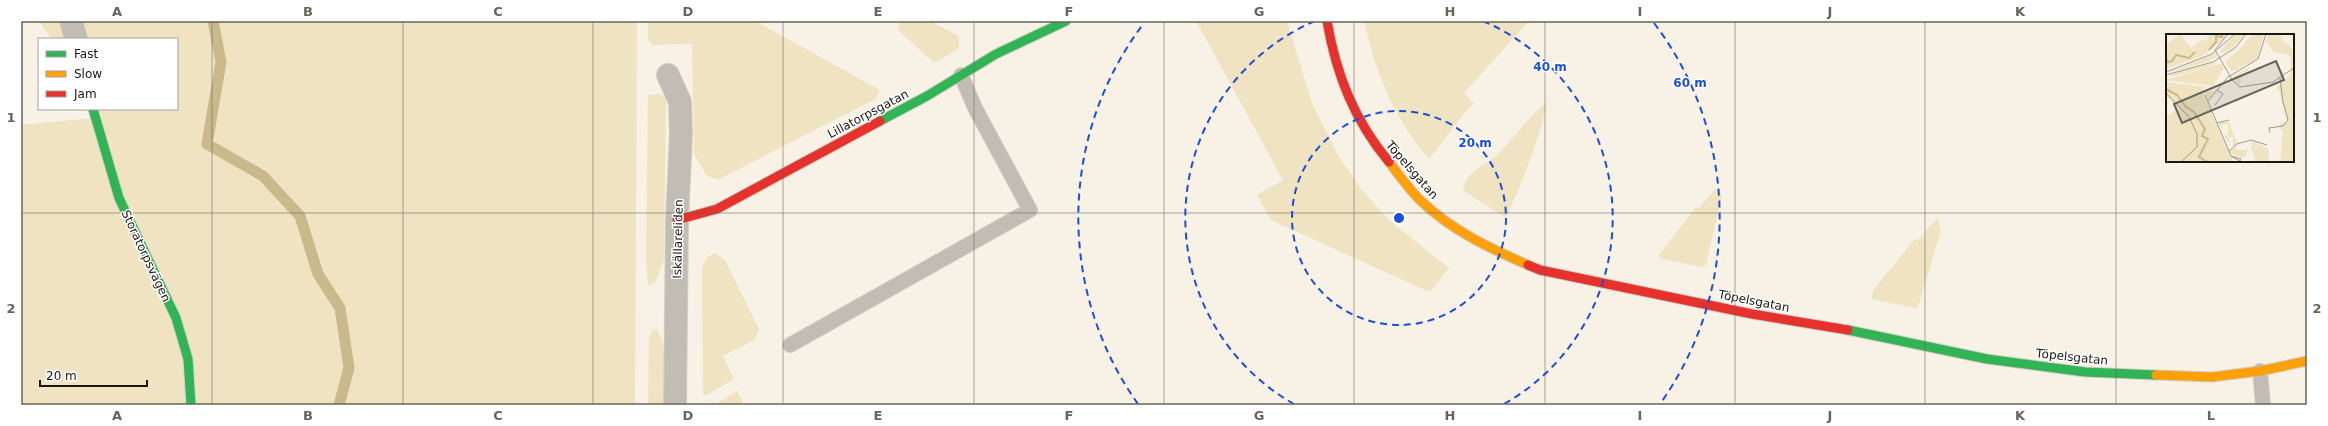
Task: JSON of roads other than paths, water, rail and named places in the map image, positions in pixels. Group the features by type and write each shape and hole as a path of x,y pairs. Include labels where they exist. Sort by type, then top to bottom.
{"street":[{"path":"71,21 76,38"},
{"name":"Lillatorpsgatan","path":"677,220 716,209 961,75 996,54 1066,21"},
{"name":"Töpelsgatan","path":"1327,21 1331,46 1351,106 1372,142 1411,189 1436,214 1484,246 1533,267 1752,314 1842,329 2002,361 2085,372 2212,377 2260,371 2307,361"},
{"name":"Iskällareliden","path":"668,75 680,102 682,134 677,220 675,405"},
{"name":"Storatorpsvägen","path":"93,110 120,198 155,277 176,318 188,359 191,405"}],"lane":[{"path":"790,345 1030,210 975,108 961,75"},
{"path":"2260,371 2263,405"}],"waterway":[{"path":"213,21 221,62 207,144 263,176 300,216 318,274 340,308 349,368 339,405"}]}
